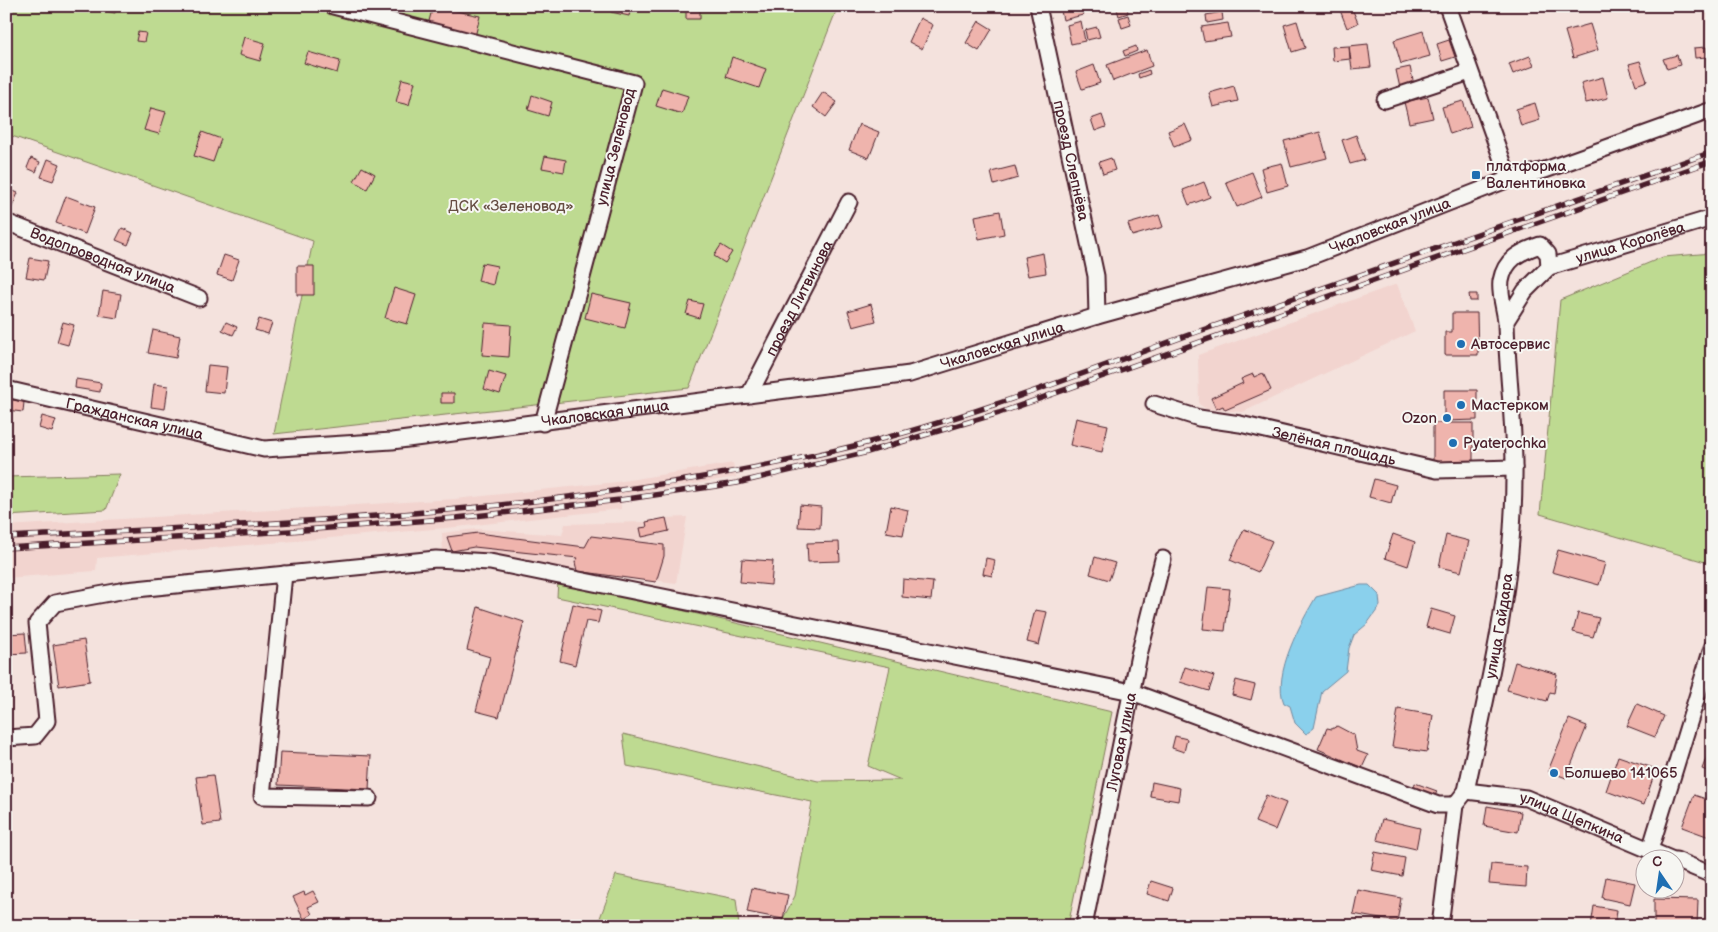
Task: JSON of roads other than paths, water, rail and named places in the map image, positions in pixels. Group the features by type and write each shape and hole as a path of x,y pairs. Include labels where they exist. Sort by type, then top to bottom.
{"street":[{"name":"улица Зеленовод","path":"333,6 634,82 543,423"},
{"name":"проезд Слепнёва","path":"1038,6 1096,276 1097,316"},
{"path":"1447,6 1509,179"},
{"path":"1385,100 1470,72"},
{"name":"Чкаловская улица","path":"264,449 392,441 543,423 910,374 1097,316 1307,258 1509,179 1545,170 1712,110"},
{"name":"проезд Литвинова","path":"749,395 849,202"},
{"name":"улица Королёва","path":"1549,267 1712,218"},
{"name":"Водопроводная улица","path":"6,222 200,298"},
{"name":"улица Гайдара","path":"1455,805 1466,791 1507,591 1514,502 1514,468 1506,360 1506,321 1500,283 1506,265 1520,252 1540,245 1548,254 1549,267"},
{"path":"1506,321 1524,291 1549,267"},
{"name":"Гражданская улица","path":"6,389 264,449"},
{"name":"Зелёная площадь","path":"1154,404 1199,418 1240,424 1437,470 1514,468"},
{"path":"6,738 35,736 47,721 37,623 55,602 126,590 436,559 490,562 1132,692 1438,806 1455,805 1440,926"},
{"name":"Луговая улица","path":"1084,926 1132,692 1164,559"},
{"path":"284,574 262,796 369,798"},
{"path":"1650,850 1712,648"},
{"name":"улица Щепкина","path":"1466,791 1526,798 1650,850"},
{"name":"улица Щепкина","path":"1686,865 1712,876"}],"water":[{"path":"1361,585 1369,585 1379,595 1380,606 1367,624 1354,635 1349,648 1346,671 1322,691 1314,728 1306,734 1295,723 1290,706 1284,703 1281,691 1285,664 1290,649 1316,597"}],"railway":[{"path":"6,537 328,520 541,500 648,486 753,468 858,445 901,434 1027,394 1194,333 1712,152"},
{"path":"6,548 291,531 456,518 620,500 737,483 864,453 999,413 1712,161"}],"place":[{"name":"платформа Валентиновка","path":"1476,175"},
{"name":"Автосервис","path":"1461,344"},
{"name":"Мастерком","path":"1461,405"},
{"name":"Ozon","path":"1447,418"},
{"name":"Pyaterochka","path":"1453,443"},
{"name":"Болшево 141065","path":"1554,773"}],"park label":[{"name":"ДСК «Зеленовод»","path":"511,206"}]}
